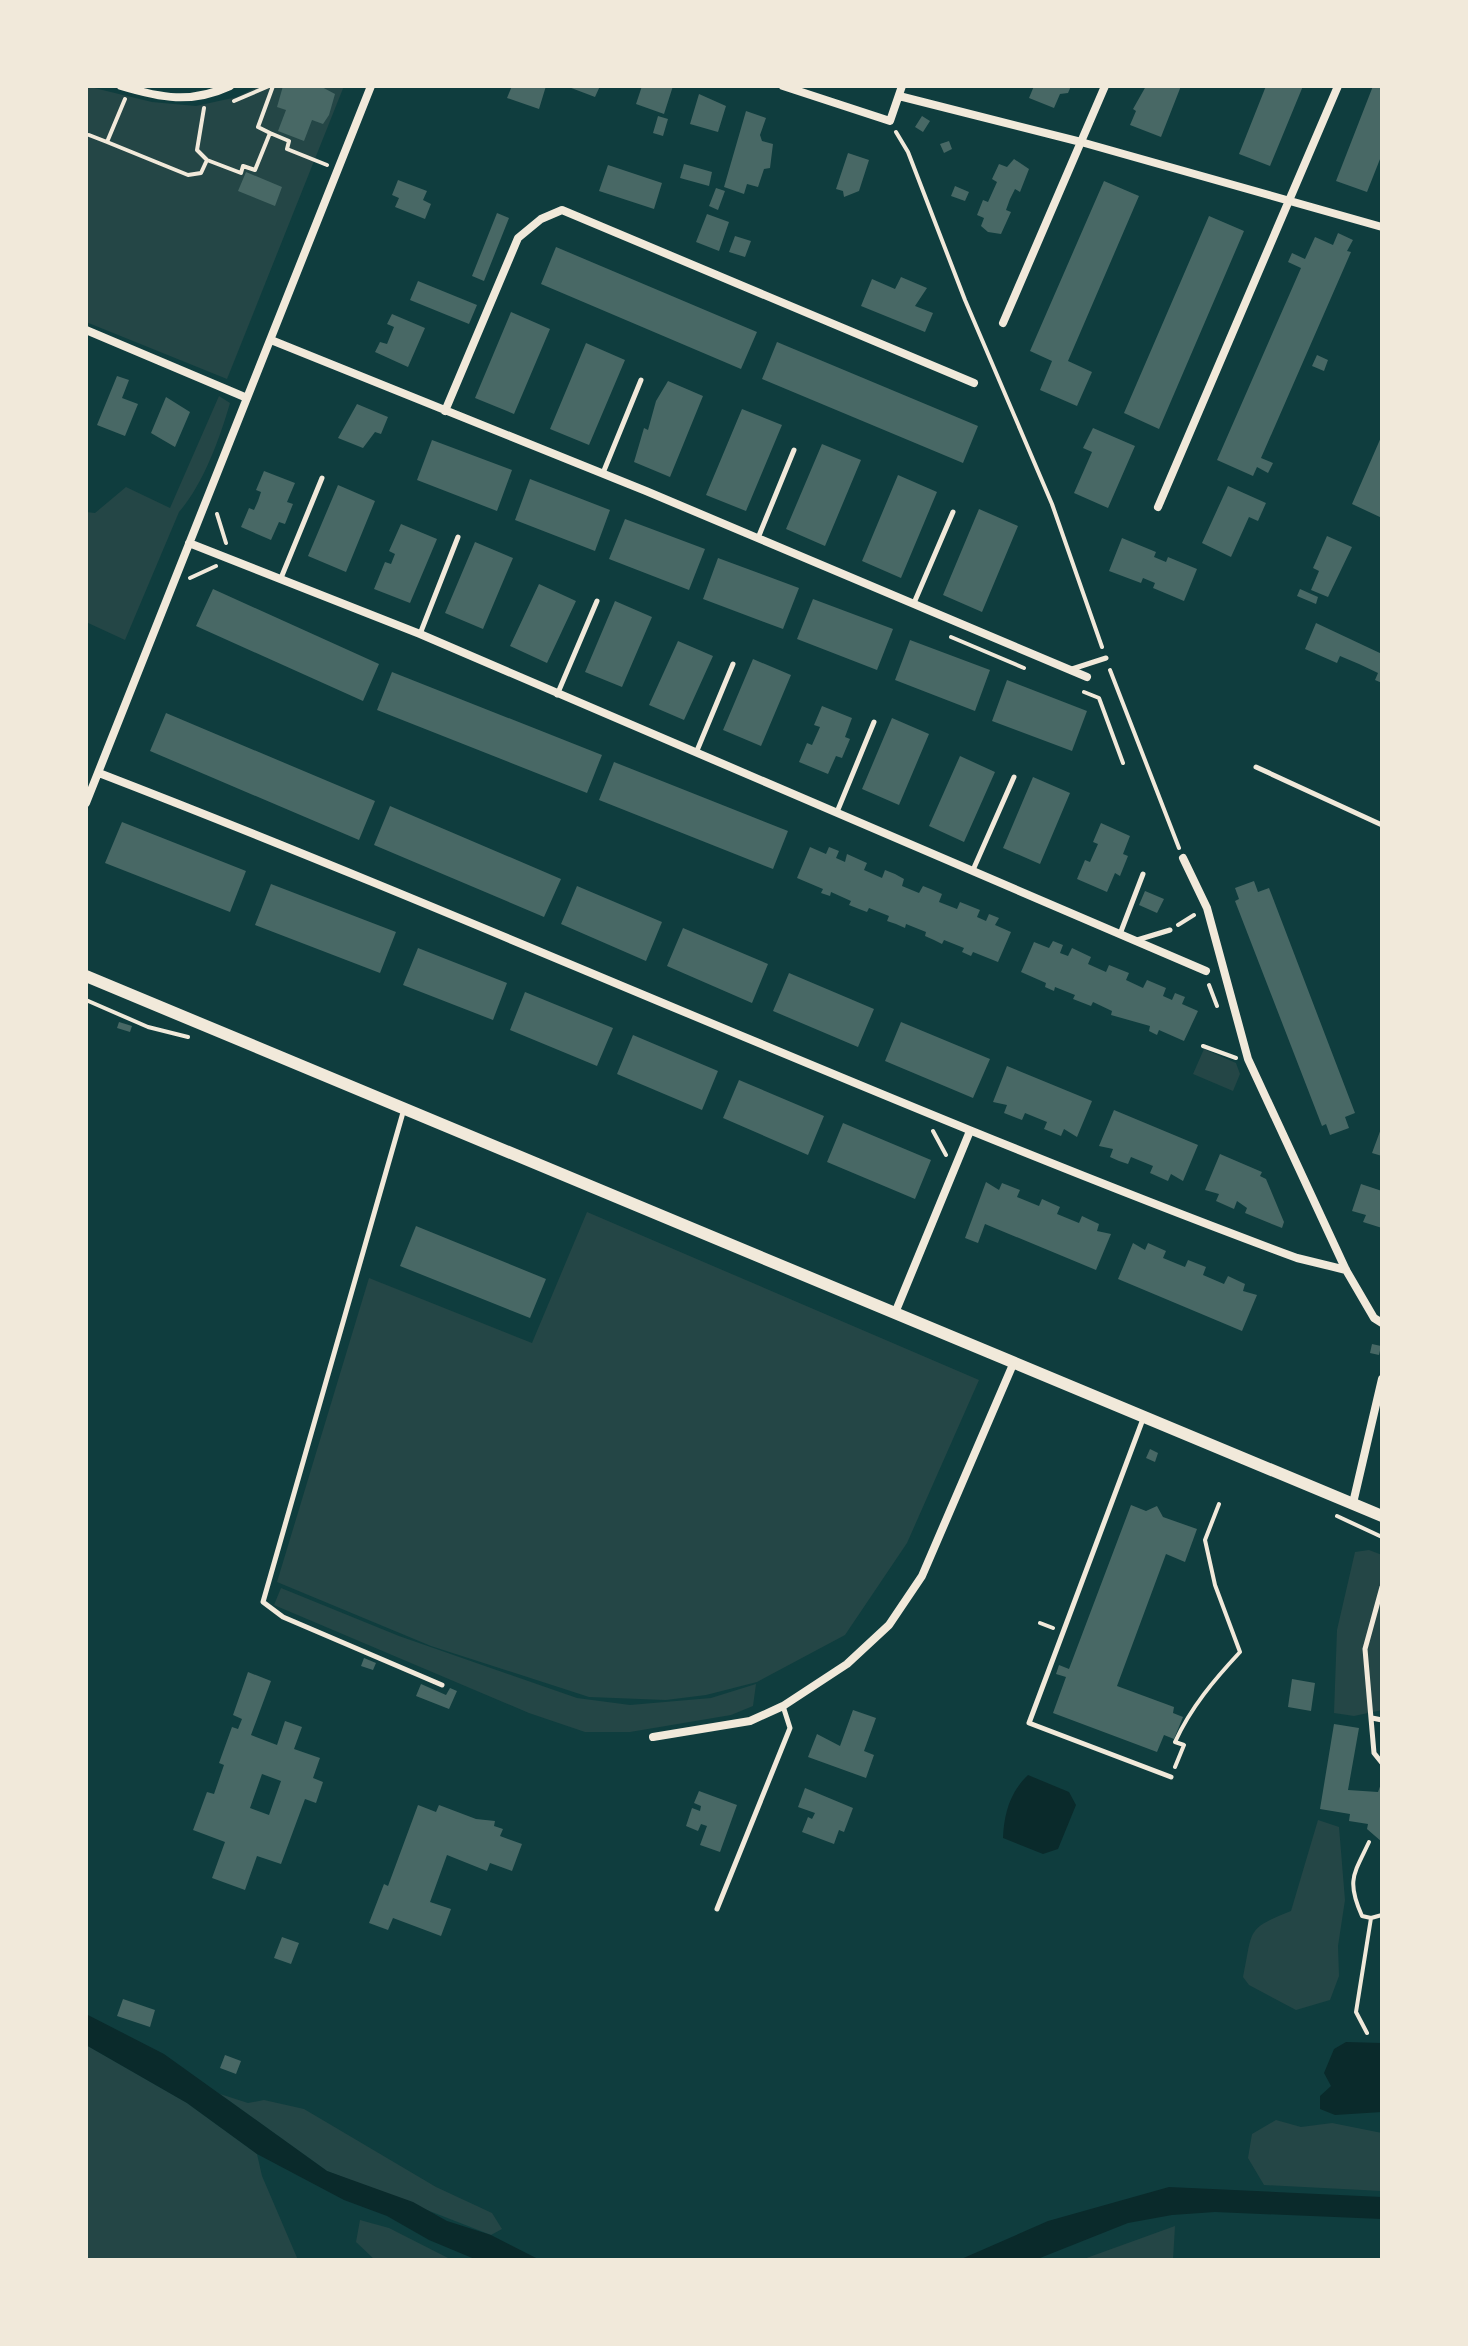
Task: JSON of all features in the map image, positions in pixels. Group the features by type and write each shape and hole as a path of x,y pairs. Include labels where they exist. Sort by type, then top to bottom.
{"street":[{"path":"125,87 168,100 199,98 230,86"},
{"path":"86,803 88,789 99,773 371,86"},
{"path":"783,86 890,121 902,86"},
{"path":"1003,323 1105,86"},
{"path":"1158,507 1338,86"},
{"path":"899,96 1081,142 1382,227"},
{"path":"445,411 518,238 541,219 562,210 974,383"},
{"path":"86,330 247,398"},
{"path":"271,340 603,474 1087,677"},
{"path":"189,543 420,634 1206,971"},
{"path":"99,773 394,891 970,1131 1297,1258 1346,1270"},
{"path":"1183,858 1207,908 1248,1059 1346,1270 1374,1318 1382,1323"},
{"path":"86,976 1382,1516"},
{"path":"895,1313 970,1131"},
{"path":"653,1737 750,1721 783,1706 847,1664 897,1613 922,1576 1014,1362"},
{"path":"1353,1503 1382,1379"}],"lane":[{"path":"603,474 641,380"},
{"path":"757,539 794,450"},
{"path":"281,578 322,478"},
{"path":"913,606 953,512"},
{"path":"420,634 458,537"},
{"path":"557,695 597,601"},
{"path":"1068,670 1106,658"},
{"path":"696,753 733,664"},
{"path":"837,812 874,722"},
{"path":"1256,767 1382,825"},
{"path":"973,870 1014,777"},
{"path":"1120,934 1143,874"},
{"path":"1136,940 1170,930"},
{"path":"404,1108 263,1602 283,1617 442,1685"},
{"path":"1144,1415 1029,1723 1171,1777"},
{"path":"1382,1587 1365,1649 1374,1753 1382,1763"},
{"path":"717,1909 790,1728 783,1706"},
{"path":"1372,1718 1382,1720"}],"path":[{"path":"273,86 258,127 289,141 287,149 339,171"},
{"path":"107,142 125,87"},
{"path":"204,108 197,150 207,160 241,173 243,166 255,170 270,133"},
{"path":"890,121 908,152 965,300 1052,504 1106,658 1183,858"},
{"path":"89,135 188,175 201,173 207,160"},
{"path":"945,635 1031,670"},
{"path":"1072,687 1099,698 1123,763"},
{"path":"1170,930 1207,908"},
{"path":"1208,982 1218,1007"},
{"path":"86,1000 148,1027"},
{"path":"1203,1046 1237,1058 1232,1045"},
{"path":"922,1127 936,1132 946,1160"},
{"path":"1171,1777 1184,1745 1175,1742 1186,1718 1208,1686 1240,1652 1215,1585 1205,1540 1219,1504"},
{"path":"1369,1842 1354,1867 1354,1899 1362,1916 1371,1918 1382,1915"},
{"path":"1367,2033 1356,2012 1371,1918"}],"shaded area":[{"path":"86,86 152,102 196,106 237,97 259,86 344,86 227,379 86,322"},
{"path":"219,396 230,403 216,446 196,488 179,512 125,640 86,622 86,512 95,513 126,487 170,508"},
{"path":"1204,1049 1236,1063 1240,1074 1233,1091 1193,1074"},
{"path":"587,1212 979,1380 907,1543 845,1635 757,1682 706,1695 666,1700 589,1697 431,1646 277,1582 369,1278 532,1343"},
{"path":"1369,1550 1382,1555 1382,1710 1354,1716 1334,1713 1337,1630 1355,1552"},
{"path":"281,1588 399,1636 577,1698 630,1705 711,1698 756,1684 753,1706 731,1715 630,1732 585,1732 529,1713 274,1605"},
{"path":"1028,1775 1069,1792 1076,1805 1058,1849 1043,1854 1003,1838 1009,1804"},
{"path":"1318,1820 1339,1827 1345,1900 1338,1946 1339,1976 1330,2000 1296,2010 1249,1985 1243,1977 1250,1940 1258,1927 1291,1911"},
{"path":"86,2014 164,2054 327,2171 413,2202 447,2221 491,2235 540,2260 477,2260 429,2240 387,2216 344,2200 257,2154 187,2103 86,2045"},
{"path":"1346,2042 1382,2043 1382,2112 1335,2115 1320,2109 1320,2096 1331,2086 1324,2073 1334,2049"},
{"path":"86,2045 187,2103 257,2154 262,2176 298,2260 86,2260"},
{"path":"220,2094 248,2103 264,2100 304,2109 436,2187 492,2213 502,2229 491,2235 327,2171"},
{"path":"1276,2120 1301,2127 1332,2123 1382,2133 1382,2191 1264,2185 1248,2158 1252,2134"},
{"path":"1169,2187 1382,2197 1382,2219 1215,2212 1172,2215 1128,2223 1035,2260 959,2260 1048,2221"},
{"path":"360,2220 389,2228 452,2260 375,2260 356,2242"},
{"path":"1175,2226 1173,2260 1081,2260"}],"building":[{"path":"283,86 320,86 335,94 329,115 323,124 312,120 304,141 278,131 286,110 277,107"},
{"path":"512,86 546,86 539,109 507,98"},
{"path":"566,86 600,86 595,97"},
{"path":"642,86 673,86 664,114 636,104"},
{"path":"1034,86 1071,86 1068,93 1060,94 1054,108 1029,98"},
{"path":"1146,86 1181,86 1161,137 1130,125 1136,111 1133,109"},
{"path":"1266,86 1303,86 1270,166 1239,154"},
{"path":"1373,86 1382,86 1382,154 1367,192 1336,181"},
{"path":"699,94 726,106 718,132 690,124"},
{"path":"746,111 766,118 760,135 762,141 773,144 770,168 764,169 758,187 747,184 744,194 724,187"},
{"path":"658,116 668,119 663,136 653,133"},
{"path":"922,116 930,121 923,132 915,127"},
{"path":"949,141 952,149 944,153 940,144"},
{"path":"848,153 869,160 859,191 844,197 843,191 836,189"},
{"path":"1014,159 1029,169 1020,192 1015,189 1010,199 1006,210 1011,212 1001,234 988,232 981,226 984,218 977,215 983,200 988,202 997,182 992,179 999,164 1007,167"},
{"path":"684,164 712,172 709,186 680,178"},
{"path":"608,165 662,183 654,209 599,191"},
{"path":"246,172 282,187 275,206 238,191"},
{"path":"398,180 427,191 423,200 431,204 425,219 395,207 399,198 392,195"},
{"path":"1104,181 1139,196 1068,361 1092,372 1077,406 1040,390 1052,361 1030,351"},
{"path":"955,186 969,192 965,201 951,196"},
{"path":"716,188 725,191 718,210 709,206"},
{"path":"497,213 509,218 484,281 472,276"},
{"path":"707,214 729,222 719,251 696,242"},
{"path":"1209,216 1244,231 1159,429 1124,413"},
{"path":"1338,233 1353,240 1347,251 1351,252 1261,458 1273,463 1268,473 1257,467 1253,476 1217,460 1301,268 1288,262 1292,253 1305,259 1315,237 1333,245"},
{"path":"735,236 751,241 745,257 729,252"},
{"path":"556,247 757,332 741,369 541,284"},
{"path":"901,277 927,288 915,306 933,313 925,332 861,306 872,279 895,289"},
{"path":"418,281 477,305 469,324 410,300"},
{"path":"511,312 550,329 514,414 475,398"},
{"path":"392,314 425,328 408,367 375,352 380,342 387,344 394,327 387,324"},
{"path":"777,342 978,426 963,463 762,379"},
{"path":"586,343 625,360 589,445 550,429"},
{"path":"1317,355 1328,360 1324,371 1312,366"},
{"path":"117,376 129,380 122,398 138,404 125,436 97,425"},
{"path":"668,381 703,396 670,477 634,462 644,428 648,430 656,401"},
{"path":"166,397 190,412 175,447 151,433"},
{"path":"357,404 388,417 381,434 375,432 363,448 338,438"},
{"path":"742,409 782,425 746,511 706,495"},
{"path":"1093,428 1135,446 1108,508 1074,493 1092,452 1083,448"},
{"path":"1382,435 1382,518 1352,504"},
{"path":"432,440 512,470 497,511 417,480"},
{"path":"822,444 861,460 825,546 786,529"},
{"path":"264,471 295,483 287,502 293,504 285,524 279,522 271,540 241,527 249,508 254,510 258,501 261,492 256,490"},
{"path":"898,475 937,492 901,578 862,561"},
{"path":"530,479 610,510 595,551 515,520"},
{"path":"338,485 375,501 346,572 308,556"},
{"path":"1228,486 1266,503 1258,521 1249,517 1231,557 1202,543"},
{"path":"979,509 1018,526 982,612 943,595"},
{"path":"625,519 705,549 689,590 609,559"},
{"path":"401,524 437,539 410,603 374,589 385,562 391,564 395,554 389,551"},
{"path":"1327,536 1352,547 1328,597 1311,590 1319,571 1313,568"},
{"path":"1122,538 1156,552 1154,557 1166,562 1168,557 1197,569 1184,601 1153,588 1155,583 1143,578 1141,583 1109,571"},
{"path":"475,542 513,558 483,629 445,613"},
{"path":"718,558 799,588 783,629 703,599"},
{"path":"539,584 576,601 547,663 510,646"},
{"path":"213,589 379,664 363,701 196,626"},
{"path":"1300,589 1318,597 1316,604 1297,596"},
{"path":"813,599 893,629 877,670 797,639"},
{"path":"615,601 652,617 622,687 585,672"},
{"path":"1316,623 1382,654 1382,683 1375,680 1378,673 1359,664 1340,656 1337,663 1305,649"},
{"path":"910,640 990,670 975,711 895,680"},
{"path":"678,641 713,656 684,720 649,705"},
{"path":"753,659 791,675 761,746 723,730"},
{"path":"392,672 602,755 587,793 377,710"},
{"path":"1007,680 1087,711 1072,751 992,721"},
{"path":"822,706 852,718 845,737 850,739 842,758 836,756 828,774 799,762 807,743 812,745 820,727 814,725"},
{"path":"166,713 375,801 359,840 150,751"},
{"path":"892,718 929,734 899,805 862,789"},
{"path":"960,756 995,772 964,842 929,826"},
{"path":"614,762 788,831 773,869 599,800"},
{"path":"1033,777 1070,793 1040,864 1003,848"},
{"path":"390,806 561,879 544,917 374,845"},
{"path":"122,822 246,871 230,912 105,863"},
{"path":"1101,823 1130,836 1123,854 1128,856 1120,876 1115,873 1107,892 1077,879 1085,860 1090,862 1098,844 1093,842"},
{"path":"810,847 826,854 829,847 839,851 836,858 845,862 847,854 867,863 864,870 882,878 885,870 895,874 904,879 902,886 919,893 923,886 933,890 942,894 939,902 957,909 960,902 980,910 977,917 986,921 989,914 999,918 995,925 1011,932 998,962 973,952 971,956 962,952 964,948 944,940 942,944 925,936 926,932 906,924 905,928 887,921 889,916 869,908 867,912 849,905 851,901 831,892 830,896 821,893 823,889 797,878"},
{"path":"1254,881 1258,892 1269,888 1355,1113 1345,1117 1349,1128 1330,1135 1326,1124 1322,1126 1235,901 1239,899 1235,888"},
{"path":"271,884 396,932 380,973 255,925"},
{"path":"577,886 662,922 646,961 561,924"},
{"path":"1145,891 1164,899 1157,913 1139,905"},
{"path":"683,928 768,964 752,1003 667,966"},
{"path":"1053,941 1063,945 1060,953 1068,956 1072,948 1091,957 1088,964 1106,972 1109,965 1129,973 1126,980 1143,988 1147,980 1166,988 1163,996 1172,1000 1175,993 1185,997 1182,1004 1198,1011 1184,1041 1159,1030 1157,1035 1149,1031 1150,1026 1111,1015 1112,1011 1093,1002 1091,1006 1073,999 1075,995 1055,987 1054,991 1045,987 1046,983 1021,972 1034,942 1049,948"},
{"path":"418,948 507,983 493,1020 403,985"},
{"path":"789,973 874,1009 858,1047 773,1011"},
{"path":"525,992 613,1028 597,1066 510,1030"},
{"path":"119,1022 132,1026 130,1032 117,1028"},
{"path":"901,1022 990,1059 973,1098 885,1061"},
{"path":"633,1035 718,1071 702,1110 617,1074"},
{"path":"1007,1066 1092,1101 1077,1137 1064,1129 1061,1136 1044,1129 1047,1122 1025,1113 1022,1120 1004,1113 1007,1105 993,1102"},
{"path":"739,1080 824,1116 808,1155 723,1118"},
{"path":"1114,1110 1198,1145 1183,1181 1171,1174 1168,1181 1150,1173 1153,1166 1131,1157 1128,1164 1119,1161 1110,1157 1113,1149 1099,1146"},
{"path":"843,1123 931,1160 915,1199 827,1162"},
{"path":"1382,1126 1382,1156 1372,1153"},
{"path":"1220,1154 1262,1172 1260,1176 1266,1179 1284,1222 1282,1228 1245,1213 1247,1208 1237,1201 1234,1209 1216,1201 1219,1194 1205,1190"},
{"path":"986,1182 999,1190 1002,1183 1020,1190 1017,1197 1039,1206 1042,1199 1060,1207 1057,1214 1079,1223 1082,1216 1099,1224 1097,1231 1111,1234 1096,1270 985,1224 978,1243 965,1238"},
{"path":"1361,1184 1382,1191 1382,1228 1363,1222 1366,1215 1352,1211"},
{"path":"416,1226 546,1279 530,1318 400,1266"},
{"path":"1133,1243 1145,1250 1148,1243 1166,1251 1163,1258 1185,1267 1188,1260 1206,1267 1203,1275 1224,1284 1228,1276 1245,1284 1243,1291 1257,1295 1242,1331 1118,1279"},
{"path":"1372,1344 1381,1346 1379,1355 1370,1353"},
{"path":"1150,1449 1158,1453 1155,1462 1146,1458"},
{"path":"1131,1505 1146,1511 1157,1506 1163,1517 1197,1529 1185,1562 1166,1554 1117,1686 1174,1707 1173,1713 1183,1717 1174,1739 1164,1735 1157,1752 1053,1713 1066,1677 1056,1674 1059,1665 1069,1669"},
{"path":"364,1658 376,1663 373,1670 361,1666"},
{"path":"248,1672 271,1681 251,1735 277,1745 285,1721 302,1727 294,1749 320,1758 313,1778 323,1782 316,1803 305,1799 281,1864 257,1856 245,1890 212,1878 225,1842 193,1830 207,1792 214,1794 224,1765 219,1763 232,1727 238,1729 242,1719 233,1715","holes":["262,1774 281,1781 269,1815 250,1808"]},
{"path":"1292,1679 1315,1683 1311,1711 1288,1707"},
{"path":"421,1684 446,1695 450,1688 457,1691 449,1709 416,1696"},
{"path":"853,1710 876,1718 864,1751 874,1755 866,1778 808,1757 817,1734 840,1746"},
{"path":"1334,1724 1359,1728 1348,1790 1378,1792 1382,1781 1382,1842 1367,1829 1368,1824 1349,1821 1350,1814 1320,1809"},
{"path":"805,1788 853,1808 844,1832 839,1830 834,1844 802,1832 808,1817 812,1819 815,1813 798,1807"},
{"path":"699,1791 737,1805 720,1852 700,1845 707,1826 701,1824 698,1831 686,1826 692,1808 700,1811 701,1806 694,1803"},
{"path":"418,1805 436,1812 439,1805 476,1819 495,1821 494,1826 503,1829 500,1836 522,1844 512,1871 490,1863 487,1871 447,1855 430,1902 451,1909 441,1936 393,1918 388,1930 369,1923 384,1884 388,1886"},
{"path":"282,1937 299,1943 291,1964 274,1958"},
{"path":"123,1999 155,2010 150,2027 117,2016"},
{"path":"225,2055 241,2061 236,2074 220,2068"}]}
